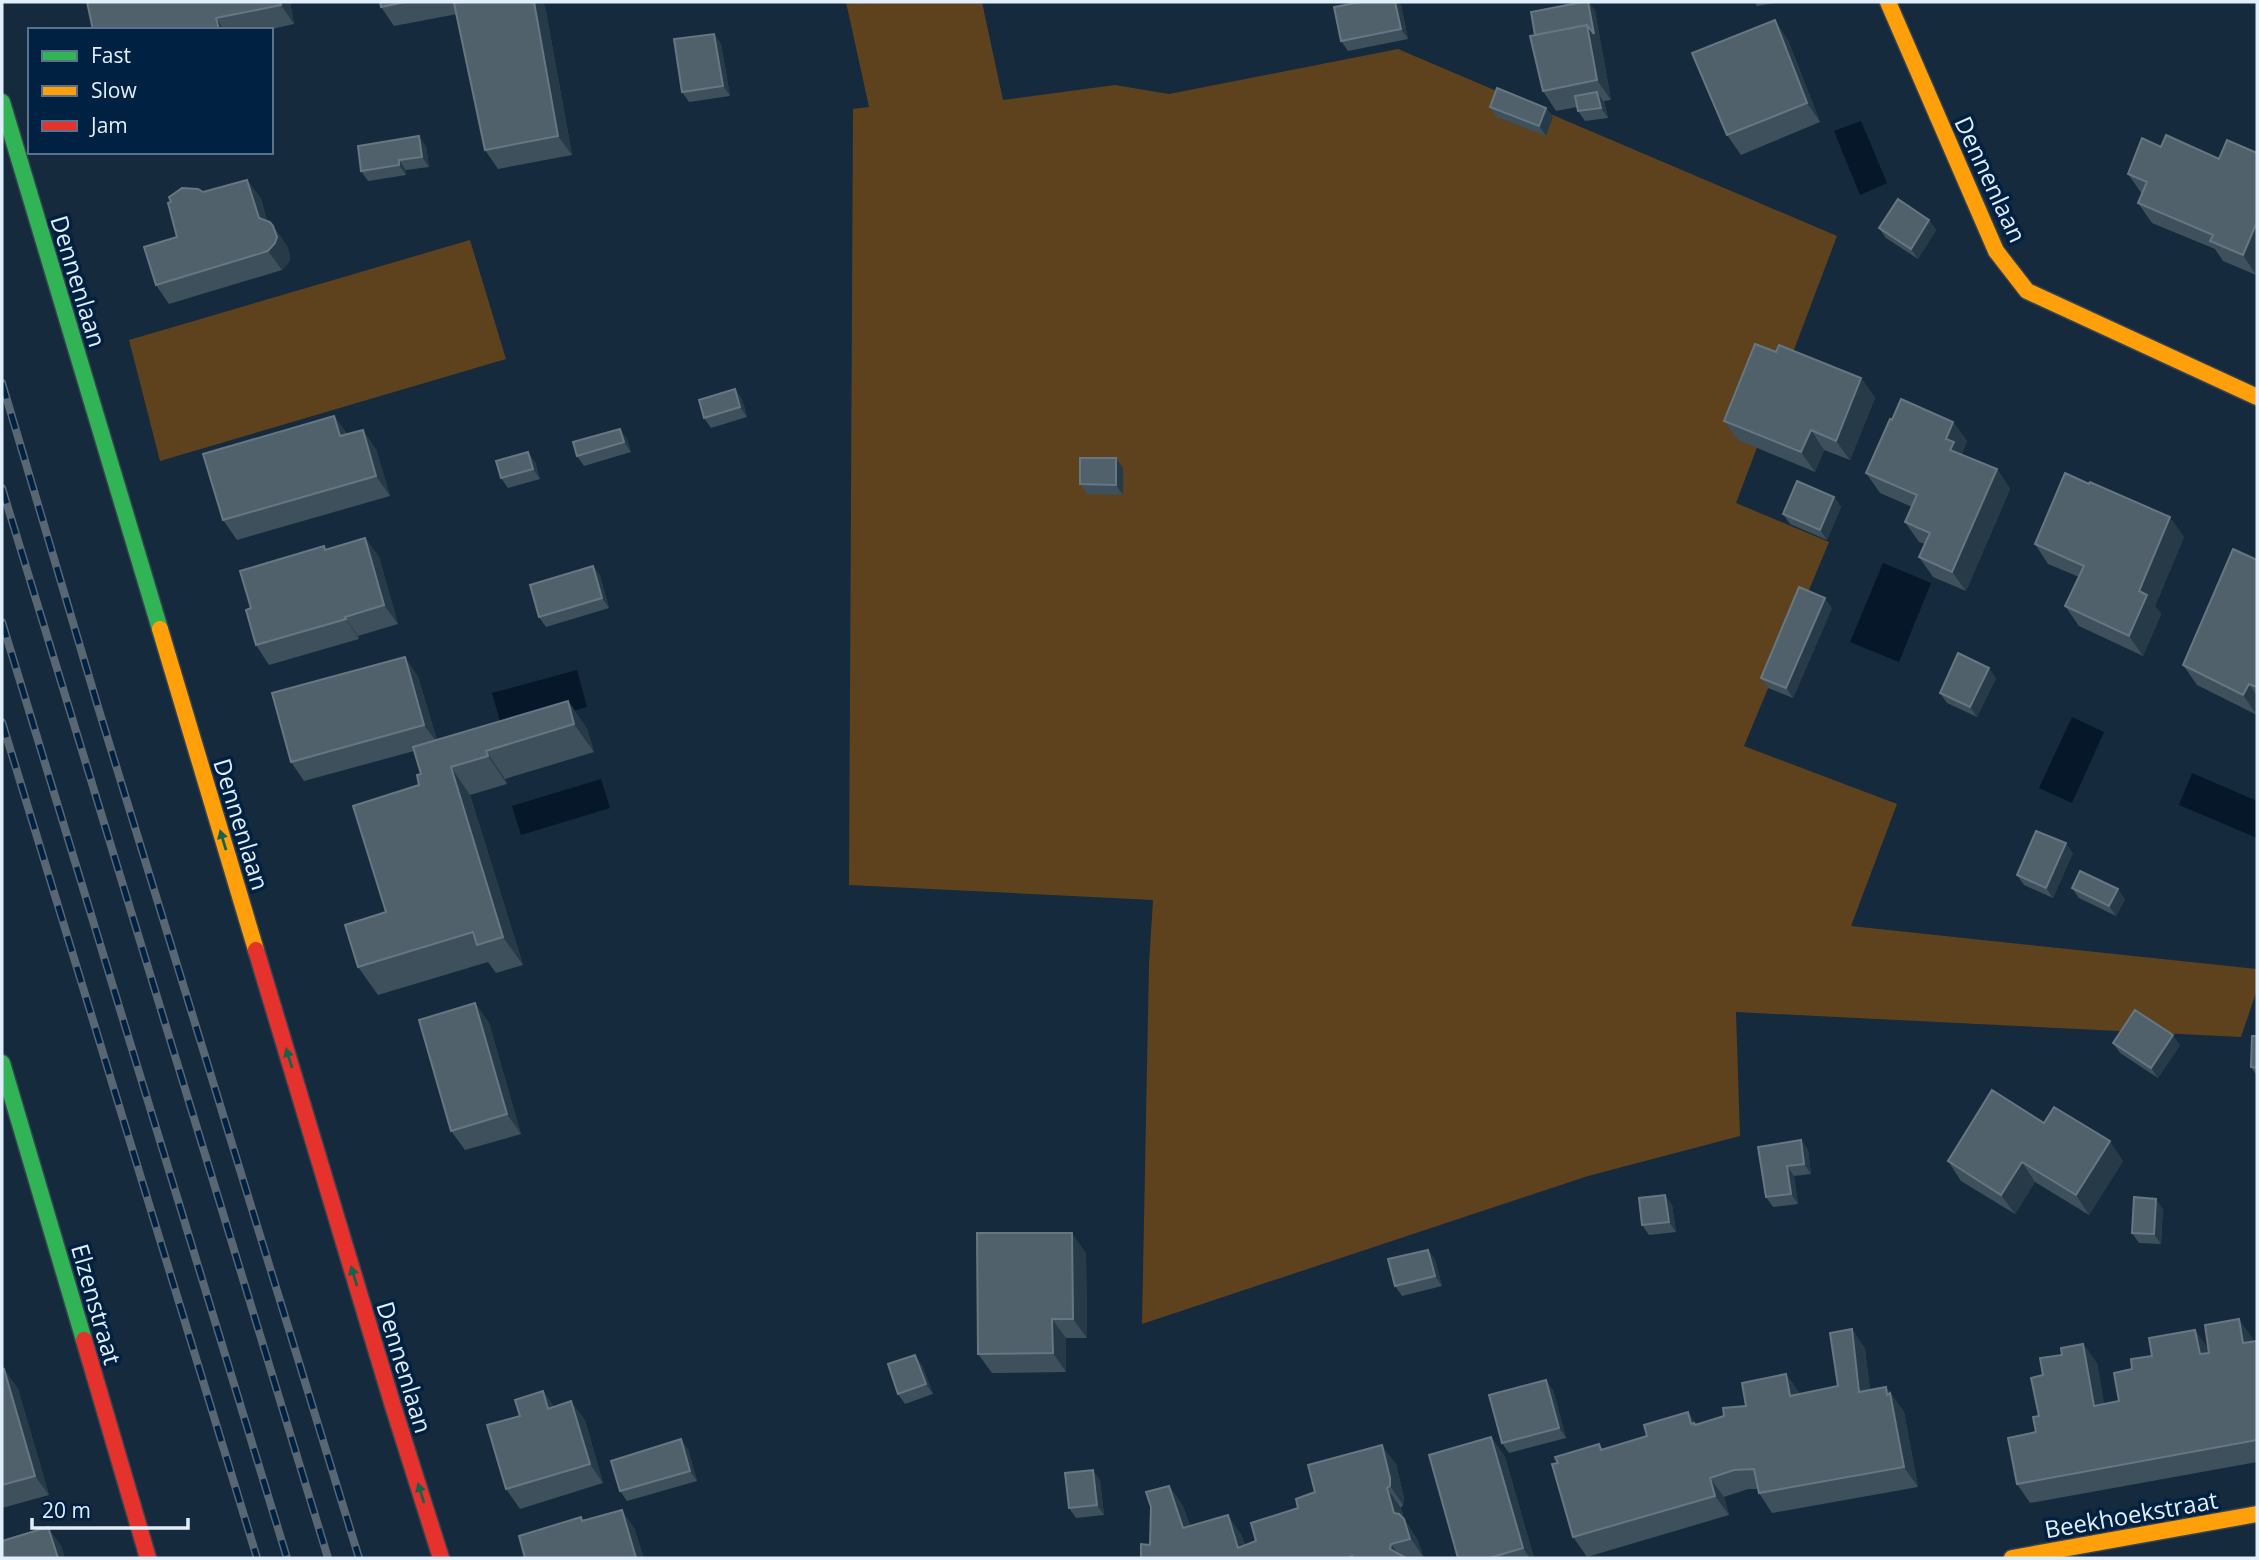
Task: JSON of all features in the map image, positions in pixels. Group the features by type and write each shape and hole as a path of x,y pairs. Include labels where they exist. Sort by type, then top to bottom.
{"street":[{"name":"Dennenlaan","path":"1888,2 1996,251 2028,291 2257,397"},
{"name":"Dennenlaan","path":"2,102 389,1393 441,1558"},
{"name":"Elzenstraat","path":"2,1063 148,1558"},
{"name":"Beekhoekstraat","path":"2012,1558 2257,1514"}],"shaded area":[{"path":"846,2 982,2 1003,100 1115,85 1169,94 1398,49 1837,236 1736,503 1829,542 1744,746 1897,804 1851,926 2257,969 2257,990 2241,1037 1736,1012 1740,1136 1588,1176 1142,1324 1149,964 1153,900 849,885 853,109 869,107"},
{"path":"470,240 506,359 160,461 129,340"}],"water":[{"path":"1861,121 1887,183 1860,195 1834,131"},
{"path":"1883,563 1931,583 1899,662 1850,642"},
{"path":"577,670 587,707 503,731 492,693"},
{"path":"2072,717 2104,732 2072,803 2039,788"},
{"path":"2192,773 2257,801 2257,838 2179,805"},
{"path":"601,779 610,808 521,835 512,806"}],"building":[{"path":"87,2 280,2 281,5 216,18 218,28 93,28"},
{"path":"380,2 405,2 381,7"},
{"path":"534,2 558,136 485,150 454,3"},
{"path":"1361,2 1395,2 1401,29 1341,41 1334,7"},
{"path":"1588,2 1594,34 1587,25 1535,35 1531,12"},
{"path":"1775,20 1807,103 1727,135 1692,53"},
{"path":"1587,25 1597,80 1543,91 1530,36"},
{"path":"714,34 723,86 682,92 674,39"},
{"path":"1497,88 1546,108 1539,126 1490,107"},
{"path":"1597,92 1601,108 1578,111 1575,96"},
{"path":"2166,135 2219,159 2227,140 2257,153 2257,222 2243,255 2210,241 2213,235 2138,203 2147,182 2128,174 2142,138 2161,147"},
{"path":"419,136 422,157 399,160 399,165 361,171 358,146"},
{"path":"247,180 259,218 273,226 277,237 275,243 268,251 156,285 144,247 177,237 168,203 171,202 169,197 182,188 203,192"},
{"path":"1898,199 1929,220 1911,249 1879,228"},
{"path":"1755,344 1776,352 1779,345 1861,378 1836,441 1811,430 1801,452 1724,421"},
{"path":"735,389 740,407 704,418 699,400"},
{"path":"1901,399 1953,422 1946,439 1954,442 1950,450 1997,469 1952,572 1919,557 1930,533 1905,522 1917,495 1866,473"},
{"path":"334,416 340,436 363,430 376,476 223,520 203,454"},
{"path":"620,429 624,442 577,456 573,442"},
{"path":"528,452 533,469 501,478 496,461"},
{"path":"1080,458 1116,458 1116,485 1080,484"},
{"path":"2065,473 2170,517 2139,591 2147,595 2129,636 2065,606 2084,566 2035,544"},
{"path":"1797,481 1834,497 1820,530 1783,514"},
{"path":"365,538 384,605 256,645 246,610 251,608 240,571 324,546 325,550"},
{"path":"2233,549 2257,560 2257,687 2249,684 2243,695 2183,665"},
{"path":"593,566 602,598 539,617 530,585"},
{"path":"1799,587 1825,598 1786,688 1761,678"},
{"path":"1958,653 1989,668 1970,707 1940,693"},
{"path":"405,657 424,725 291,762 272,693"},
{"path":"568,701 574,724 486,751 488,756 451,767 503,937 477,945 473,932 358,967 345,925 386,912 353,806 419,785 417,775 421,774 413,747"},
{"path":"2036,831 2066,843 2046,888 2017,875"},
{"path":"2080,871 2118,889 2109,906 2072,888"},
{"path":"475,1003 507,1114 451,1131 419,1020"},
{"path":"2135,1010 2173,1035 2151,1068 2113,1043"},
{"path":"2252,1036 2257,1036 2257,1068 2251,1067"},
{"path":"1992,1090 2044,1123 2054,1107 2110,1141 2076,1195 2022,1162 2001,1195 1948,1161"},
{"path":"1801,1140 1804,1164 1787,1166 1791,1194 1766,1197 1758,1147"},
{"path":"1665,1195 1669,1222 1642,1225 1639,1198"},
{"path":"2134,1197 2156,1199 2154,1234 2132,1233"},
{"path":"977,1233 1072,1233 1073,1319 1052,1319 1053,1353 978,1354"},
{"path":"1428,1250 1435,1276 1395,1286 1388,1259"},
{"path":"2239,1319 2243,1343 2257,1341 2257,1440 2017,1484 2008,1438 2036,1432 2033,1417 2039,1416 2031,1378 2043,1375 2040,1358 2062,1355 2061,1348 2083,1344 2094,1406 2119,1401 2114,1373 2132,1369 2131,1359 2152,1356 2149,1338 2195,1330 2200,1354 2209,1353 2205,1325"},
{"path":"1852,1329 1859,1392 1886,1387 1887,1395 1890,1393 1904,1467 1759,1493 1754,1469 1734,1470 1710,1478 1715,1496 1573,1537 1552,1464 1558,1463 1555,1457 1599,1444 1601,1450 1647,1436 1644,1425 1688,1412 1691,1424 1695,1425 1724,1416 1723,1408 1746,1406 1742,1383 1786,1374 1790,1396 1838,1386 1830,1333"},
{"path":"915,1355 926,1384 898,1394 888,1364"},
{"path":"4,1369 35,1476 2,1485 2,1370"},
{"path":"1546,1380 1559,1428 1502,1443 1489,1395"},
{"path":"543,1391 548,1409 571,1401 590,1464 506,1489 487,1425 520,1416 515,1400"},
{"path":"1491,1437 1523,1548 1489,1558 1458,1558 1429,1455"},
{"path":"681,1439 690,1471 620,1491 611,1461"},
{"path":"1382,1445 1390,1478 1390,1486 1387,1488 1394,1513 1404,1519 1410,1539 1391,1544 1390,1549 1403,1558 1141,1558 1141,1544 1150,1545 1151,1507 1146,1492 1169,1486 1183,1528 1228,1515 1238,1548 1256,1541 1251,1523 1298,1508 1296,1499 1315,1492 1308,1465"},
{"path":"1093,1470 1097,1505 1069,1508 1065,1473"},
{"path":"622,1510 636,1558 525,1558 519,1536 581,1517 582,1521"},
{"path":"48,1527 58,1558 2,1558 2,1541"}],"railway":[{"path":"2,383 98,707 359,1558"},
{"path":"2,488 328,1558"},
{"path":"2,622 287,1558"},
{"path":"2,722 257,1558"}],"traffic: fast":[{"path":"2,102 160,629"},
{"path":"2,1063 84,1340"}],"traffic: slow":[{"path":"1888,2 1996,251 2027,291 2257,397"},
{"path":"160,629 256,950"},
{"path":"2012,1558 2257,1514"}],"traffic: jam":[{"path":"256,950 441,1558"},
{"path":"84,1340 148,1558"}]}
